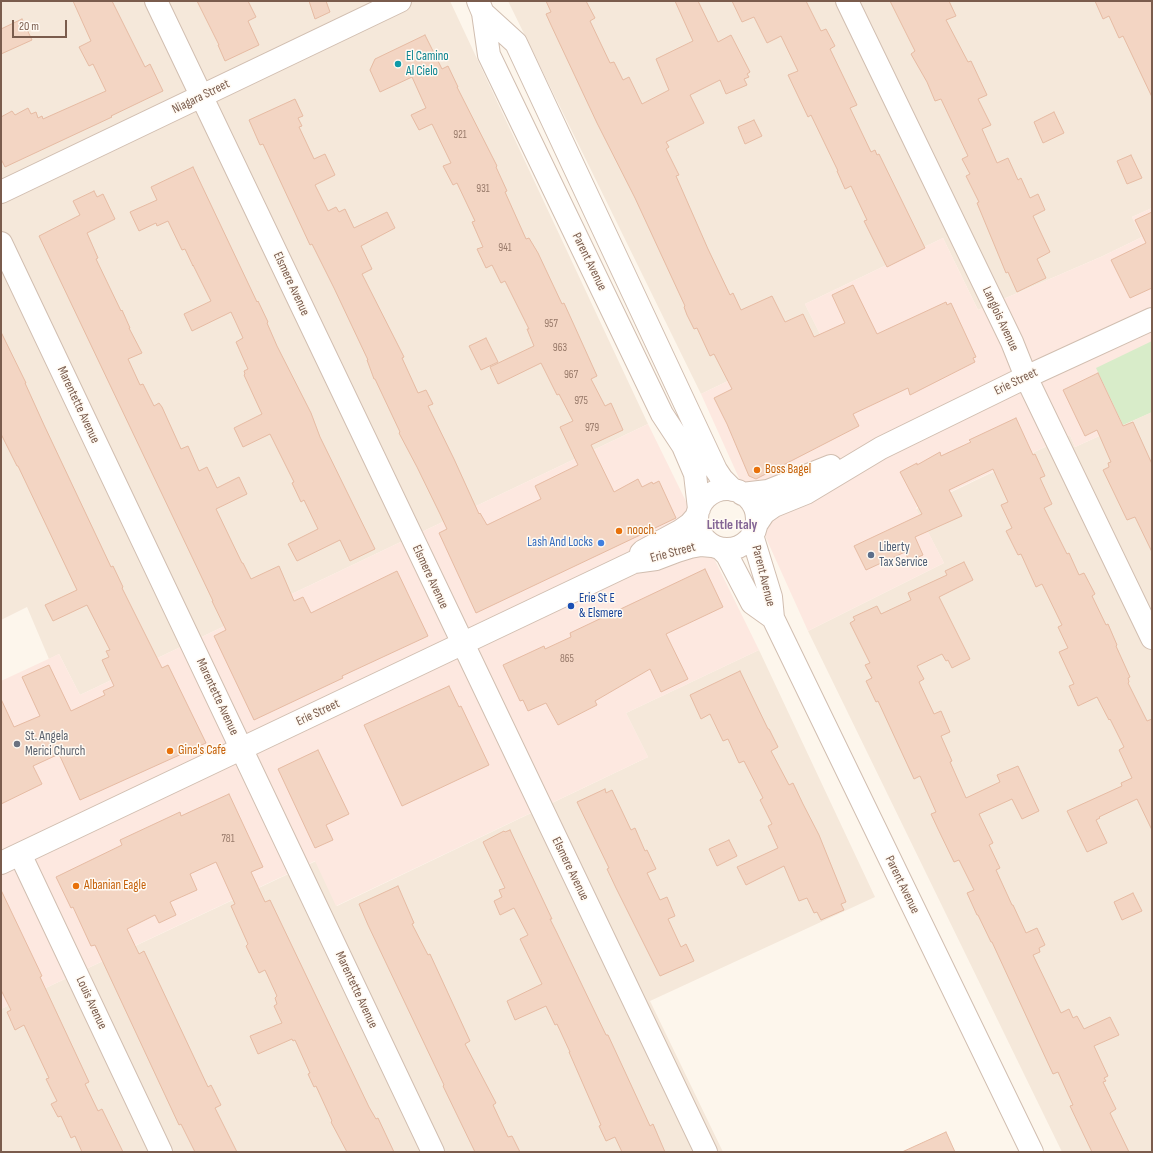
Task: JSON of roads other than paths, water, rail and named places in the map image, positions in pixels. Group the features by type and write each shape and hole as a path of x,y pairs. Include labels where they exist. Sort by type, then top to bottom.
{"street":[{"name":"Elsmere Avenue","path":"156,1 706,1152"},
{"name":"Niagara Street","path":"1,192 400,1"},
{"name":"Langlois Avenue","path":"847,1 1012,342 1026,377 1152,638"},
{"name":"Parent Avenue","path":"480,7 516,43 716,470 722,479 738,492"},
{"name":"Parent Avenue","path":"480,7 489,55 662,414 682,446 695,474 698,512"},
{"path":"549,179 575,168"},
{"name":"Marentette Avenue","path":"1,243 432,1152"},
{"path":"621,328 645,317"},
{"name":"Erie Street","path":"754,530 764,513 774,506 806,493 881,448 1026,377 1152,319"},
{"name":"Erie Street","path":"738,492 768,491 881,448"},
{"path":"722,490 738,492 753,505 756,515 754,530 746,543 736,548 717,547 704,539 698,530 698,512 704,500 712,493 722,490"},
{"name":"Erie Street","path":"634,562 643,551 690,524 698,512"},
{"name":"Parent Avenue","path":"754,530 771,597 773,618 1032,1152"},
{"name":"Erie Street","path":"10,858 634,562 656,559 677,551 701,545 717,547"},
{"name":"Parent Avenue","path":"717,547 727,556 752,603 773,618"},
{"name":"Louis Avenue","path":"10,858 161,1152"}],"place":[{"name":"El Camino Al Cielo","path":"398,64"},
{"name":"Boss Bagel","path":"757,470"},
{"name":"nooch.","path":"619,531"},
{"name":"Lash And Locks","path":"601,543"},
{"name":"Liberty Tax Service","path":"871,555"},
{"name":"Erie St E & Elsmere","path":"571,606"},
{"name":"St. Angela Merici Church","path":"17,744"},
{"name":"Gina's Cafe","path":"170,751"},
{"name":"Albanian Eagle","path":"76,886"}],"district":[{"name":"Little Italy","path":"732,525"}]}
